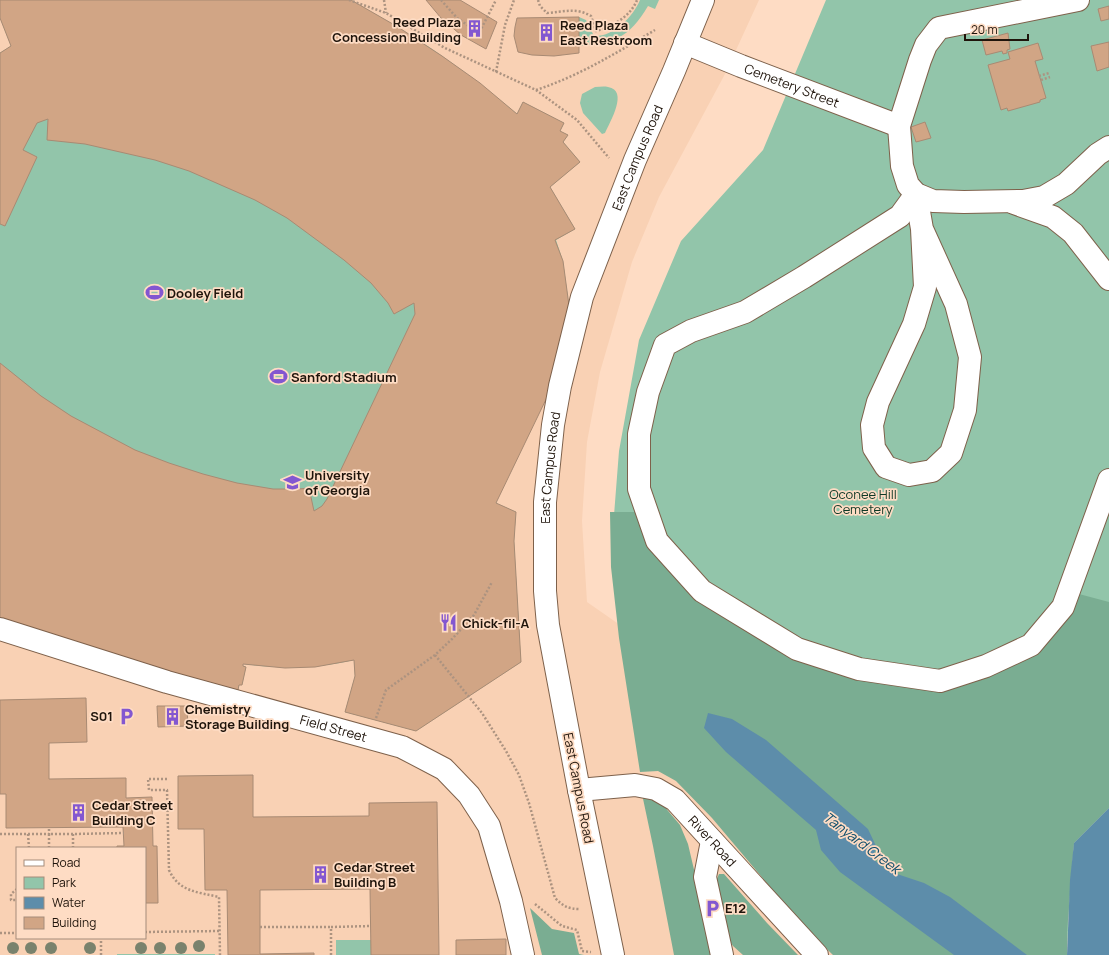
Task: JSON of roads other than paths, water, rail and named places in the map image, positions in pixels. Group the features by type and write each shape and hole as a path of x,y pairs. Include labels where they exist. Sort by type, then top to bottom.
{"main road":[{"name":"East Campus Road","path":"613,955 579,790 548,625 545,591 545,502 553,425 560,386 582,297 635,160 703,0"},
{"path":"1078,0 938,28 926,45 920,60 899,126 902,166 908,185 916,194 933,201 1012,202 1044,198 1066,184 1098,154 1109,147"},
{"name":"Cemetery Street","path":"685,43 899,126"},
{"path":"1066,184 1065,206 1072,233"},
{"path":"916,194 922,228 925,287 914,324 878,402 872,425 874,448 886,467 909,475 932,471 951,453 965,410 970,357 956,304 922,228"},
{"path":"916,194 900,216 804,277 745,312 691,331 665,345 648,392 639,434 639,489 657,541 702,591 797,649 860,669 940,681 986,666 1031,645 1063,607 1109,480"},
{"path":"1012,202 1053,217 1072,233 1109,279"},
{"name":"Field Street","path":"0,629 166,682 402,747 444,769 469,795 489,826 511,901 523,955"},
{"name":"River Road","path":"579,790 635,785 656,789 675,800 818,955"},
{"path":"712,841 705,877 722,955"}],"water":[{"name":"Tanyard Creek","path":"708,713 732,719 766,740 868,829 876,846 873,859 888,871 924,883 950,897 1027,955 954,955 840,872 821,850 816,830 726,752 704,728"},
{"path":"1109,808 1109,955 1067,955 1070,880 1074,843"}],"place":[{"name":"Reed Plaza Concession Building","path":"474,29"},
{"name":"Reed Plaza East Restroom","path":"547,32"},
{"name":"Dooley Field","path":"154,293"},
{"name":"Sanford Stadium","path":"278,377"},
{"name":"University of Georgia","path":"292,482"},
{"name":"Chick-fil-A","path":"449,623"},
{"name":"S01","path":"126,716"},
{"name":"Chemistry Storage Building","path":"172,716"},
{"name":"Cedar Street Building C","path":"79,812"},
{"name":"Cedar Street Building B","path":"321,874"},
{"name":"E12","path":"712,908"}],"park label":[{"name":"Oconee Hill Cemetery","path":"863,502"}]}
